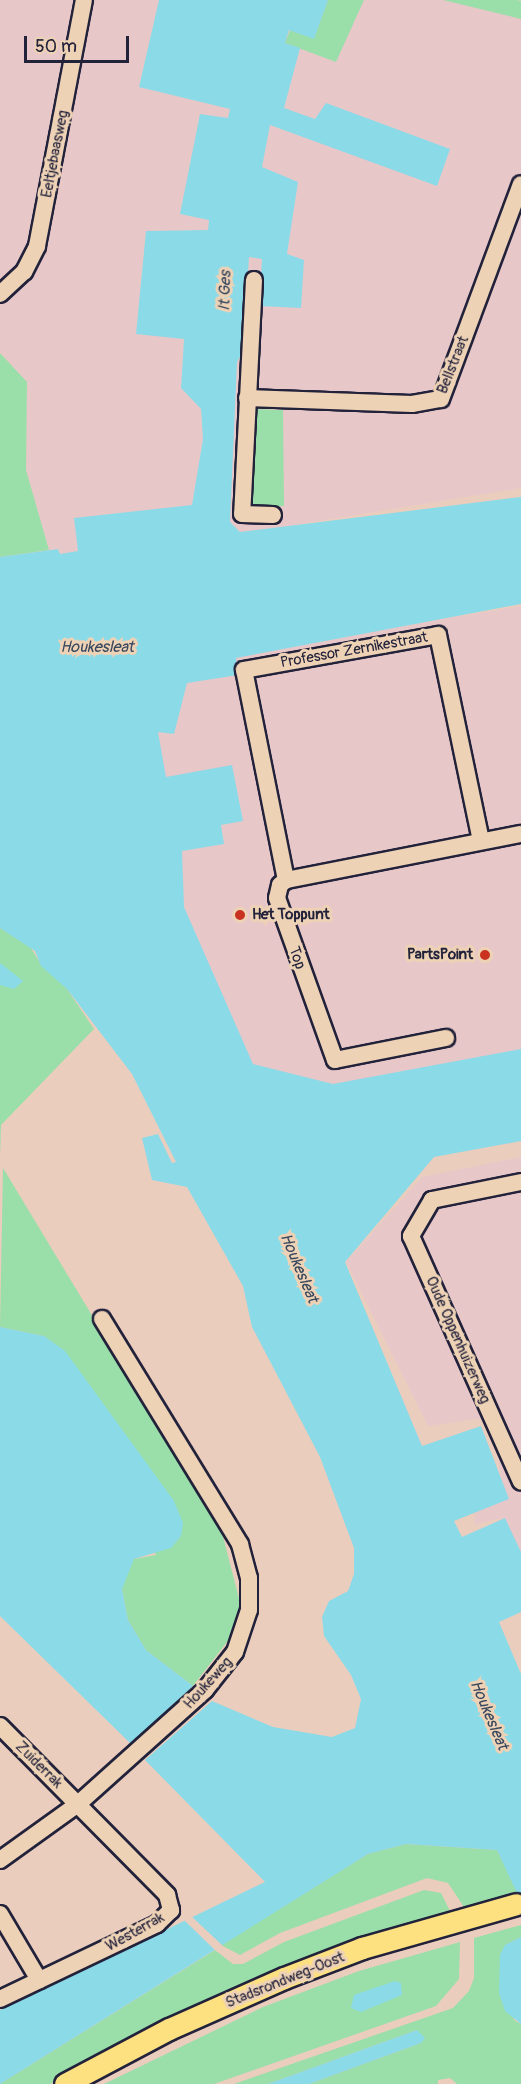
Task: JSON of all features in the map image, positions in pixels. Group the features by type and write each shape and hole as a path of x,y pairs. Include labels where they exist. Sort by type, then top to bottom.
{"main road":[{"name":"Stadsrondweg-Oost","path":"65,2084 169,2029 284,1978 362,1948 516,1904"}],"street":[{"name":"Eeltjebaasweg","path":"0,294 24,272 37,246 84,0"},
{"name":"Bellstraat","path":"247,398 412,404 441,399 521,184"},
{"path":"254,280 243,514 273,515"},
{"name":"Professor Zernikestraat","path":"245,674 244,670 438,635 481,841"},
{"name":"Top","path":"245,674 286,880 277,891 282,914 335,1060 446,1038"},
{"path":"286,880 521,834"},
{"name":"Oude Oppenhuizerweg","path":"521,1182 432,1200 411,1236 521,1482"},
{"name":"Houkeweg","path":"0,1860 78,1804 217,1678 235,1652 249,1610 249,1578 240,1544 102,1319"},
{"name":"Zuiderrak","path":"0,1726 78,1804"},
{"name":"Westerrak","path":"0,1999 157,1924 171,1910 167,1895 78,1804"},
{"path":"0,1914 39,1980"}],"shaded area":[{"path":"0,0 159,0 139,86 230,108 228,118 200,114 180,214 209,220 208,230 146,231 136,333 184,338 181,388 201,409 203,439 192,506 75,518 78,551 60,555 58,549 49,550 26,470 27,382 0,353"},
{"path":"298,0 492,0 521,7 521,488 228,536 244,232 278,39"},
{"path":"521,606 521,1050 331,1094 247,1076 93,777 173,664"},
{"path":"521,1157 521,1575 500,1518 474,1525 476,1503 504,1493 491,1417 428,1426 346,1262 422,1177"}],"green space":[{"path":"328,0 364,0 336,62 285,43 290,30 314,38"},
{"path":"443,0 517,0 521,1 521,19"},
{"path":"0,353 27,382 26,470 49,550 0,557"},
{"path":"254,409 283,410 284,506 248,508"},
{"path":"0,928 29,945 41,964 67,989 94,1029 1,1125 0,1157"},
{"path":"3,1168 221,1529 241,1606 230,1638 193,1686 146,1650 128,1620 122,1589 126,1571 134,1559 156,1555 44,1336 0,1327"},
{"path":"406,1844 497,1850 518,1894 464,1907 448,1883 427,1878 280,1933 240,1955 221,1945 368,1854"},
{"path":"424,1890 441,1893 450,1911 397,1927 50,2084 0,2084 215,1950 233,1964 243,1964 284,1942"},
{"path":"521,1925 521,1937 505,1945 514,2020 521,2024 521,2084 457,2084 450,2078 438,2080 438,2084 309,2084 421,2043 417,2030 268,2084 234,2084 453,2008 469,1991 474,1978 474,1938"},
{"path":"460,1942 459,1979 436,2006 214,2084 104,2084 263,2007 359,1971"}],"water":[{"name":"Houkesleat","path":"159,0 328,0 314,39 289,30 285,43 300,48 284,108 315,119 326,103 450,149 437,186 270,125 262,167 298,182 287,254 304,260 301,308 259,306 262,259 249,257 243,352 237,362 230,522 240,532 521,497 521,604 236,658 238,675 187,683 174,734 158,732 166,777 232,765 243,821 221,825 224,844 182,851 184,907 253,1064 333,1084 521,1049 521,1141 434,1157 345,1262 422,1446 481,1426 509,1499 454,1521 462,1537 505,1518 521,1552 521,1612 499,1622 521,1674 521,1902 497,1850 406,1844 368,1854 0,2084 0,2010 265,1882 145,1760 212,1701 273,1727 332,1737 355,1728 361,1699 351,1675 324,1636 322,1617 329,1601 348,1591 354,1574 354,1548 320,1457 252,1327 243,1286 187,1187 152,1180 142,1138 158,1134 172,1163 176,1162 132,1074 67,989 41,966 35,951 0,928 0,557 58,549 60,554 78,551 74,518 192,505 203,439 201,409 181,388 184,339 136,334 146,231 208,230 209,220 180,214 200,114 228,118 230,109 139,87"},
{"path":"0,963 23,981 14,989 0,985"},
{"path":"0,1327 44,1336 65,1351 174,1501 183,1523 181,1536 171,1548 134,1559 122,1589 128,1620 146,1650 193,1686 131,1744 0,1616"},
{"path":"521,1937 521,2024 505,2011 499,1993 500,1955 505,1945"},
{"path":"395,1981 401,1983 402,1995 361,2012 351,2008 354,1995"},
{"path":"417,2030 425,2038 421,2043 309,2084 268,2084"}],"pier":[{"path":"190,1915 223,1946 217,1952 184,1920"}],"place":[{"name":"Het Toppunt","path":"240,915"},
{"name":"PartsPoint","path":"485,955"}],"water label":[{"name":"It Ges","path":"225,291"}]}
